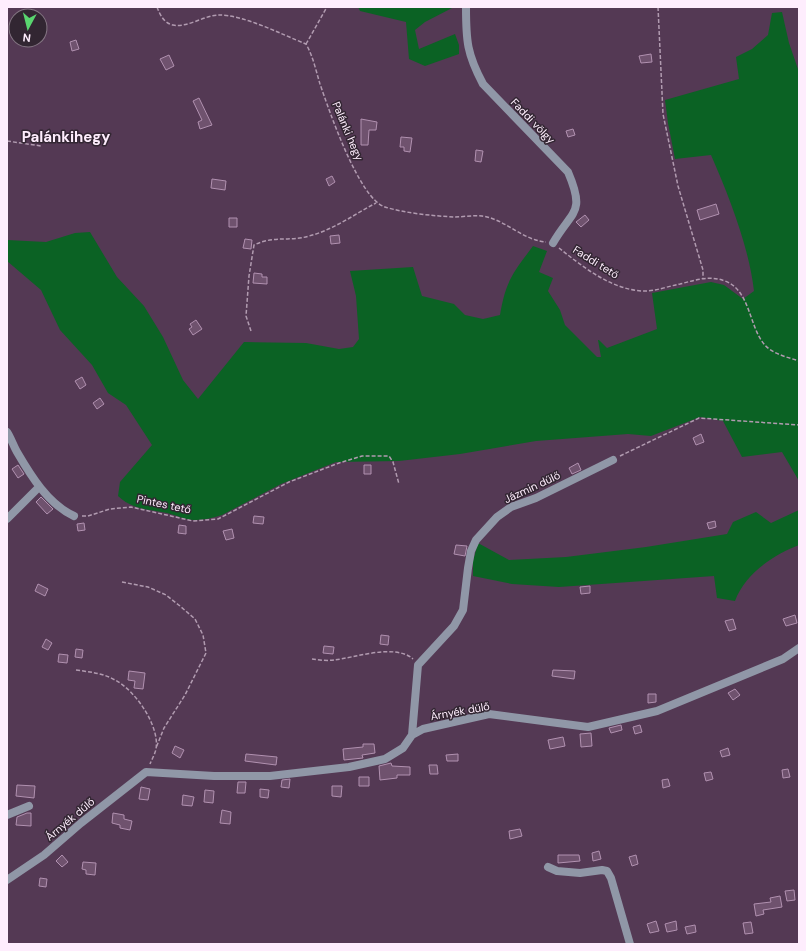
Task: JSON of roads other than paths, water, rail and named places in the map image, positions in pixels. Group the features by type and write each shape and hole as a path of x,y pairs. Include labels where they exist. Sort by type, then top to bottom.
{"street":[{"name":"Faddi völgy","path":"466,7 467,49 483,84 568,172 575,188 577,201 576,210 553,243"},
{"path":"7,432 16,450 40,487 64,511 74,516"},
{"name":"Jázmin dűlő","path":"412,735 418,665 454,626 464,610 471,551 476,540 485,528 497,517 512,507 536,498 613,460"},
{"path":"7,519 40,487"},
{"name":"Árnyék dűlő","path":"7,880 44,855 81,823 146,772 214,776 270,776 349,767 385,759 403,748 412,735 423,729 489,714 588,727 657,711 784,659 799,648"},
{"path":"7,815 29,806"},
{"path":"548,868 557,871 580,873 602,870 607,871 611,878 630,944"}],"district":[{"name":"Palánkihegy","path":"66,137"}]}
